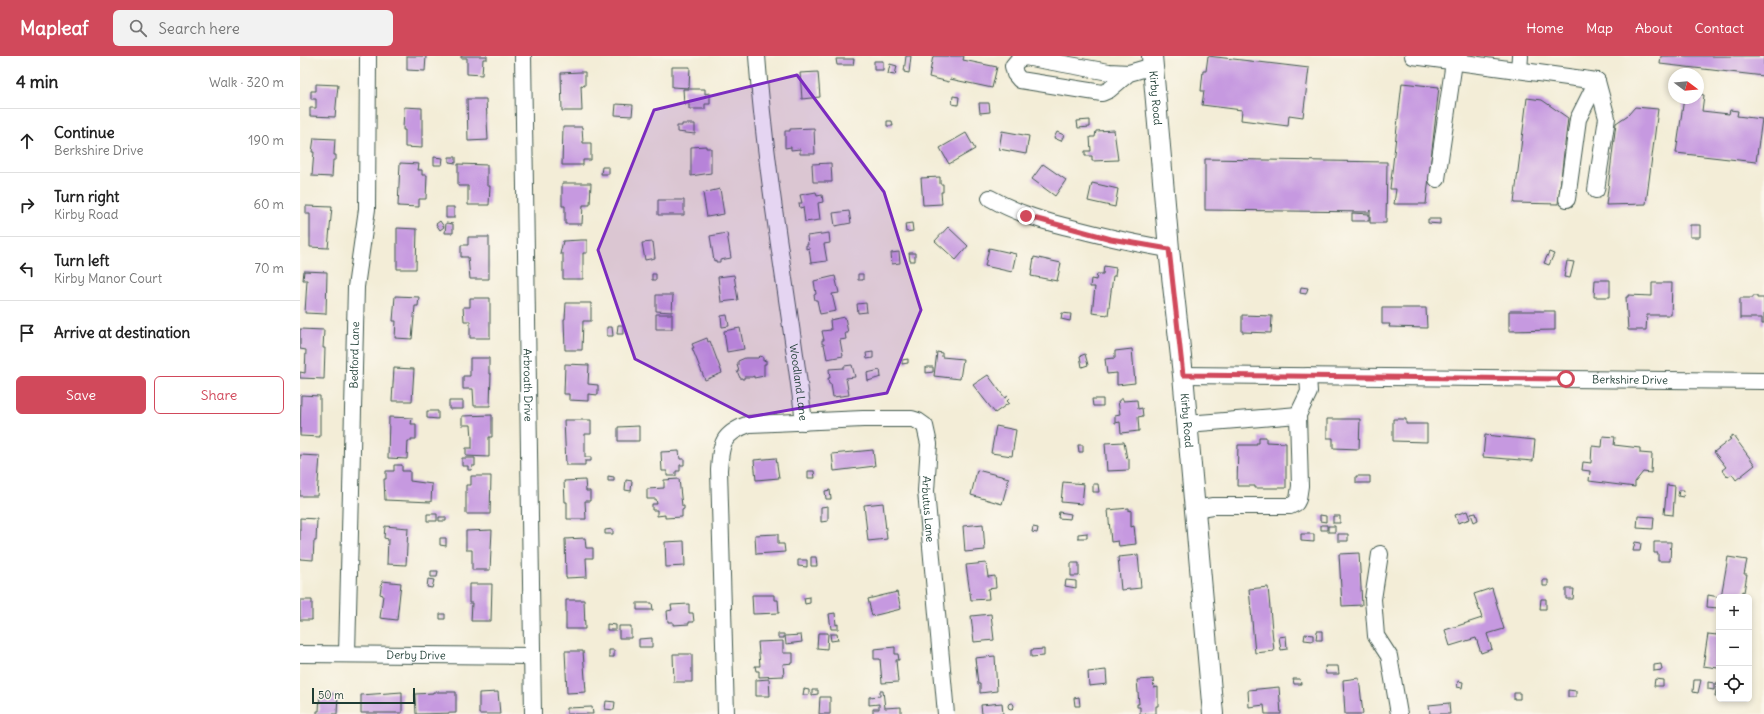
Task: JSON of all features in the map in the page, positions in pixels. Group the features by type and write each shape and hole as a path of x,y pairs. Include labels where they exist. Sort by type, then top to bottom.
{"main road":[{"name":"Kirby Road","path":"1152,61 1169,249 1188,424 1213,714"}],"street":[{"name":"Bedford Lane","path":"347,654 356,287 367,209 368,56"},
{"name":"Arbroath Drive","path":"523,56 533,714"},
{"name":"Woodland Lane","path":"726,714 719,470 720,452 724,441 730,433 735,429 749,424 804,422 794,343 775,221 760,95 757,56"},
{"path":"1413,56 1432,57 1454,62 1482,61 1520,63 1597,81"},
{"path":"1129,73 1109,72 1025,58 1018,60 1013,66 1015,74 1020,80 1102,93 1109,90 1129,73 1152,61"},
{"path":"1437,179 1454,62"},
{"path":"1596,190 1606,118 1597,81"},
{"path":"1567,199 1578,118 1597,81"},
{"path":"990,198 1017,212 1047,222 1122,241 1169,249"},
{"name":"Berkshire Drive","path":"1183,375 1764,381"},
{"path":"1195,509 1213,506 1290,506 1296,503 1300,486 1298,415 1309,392 1308,376"},
{"path":"1188,424 1298,415"},
{"name":"Arbutus Lane","path":"804,422 912,419 925,426 929,444 926,491 946,714"},
{"path":"1380,554 1373,599 1376,636 1389,656 1399,714"},
{"name":"Derby Drive","path":"300,654 531,656"}],"highlighted area":[{"path":"797,75 884,192 921,310 887,393 749,417 635,359 598,250 654,110"}],"building":[{"path":"407,56 426,56 425,71 407,70"},
{"path":"461,56 487,56 487,59 483,59 482,75 467,74 467,58 461,58"},
{"path":"906,56 911,56 909,73 904,72"},
{"path":"933,56 964,56 963,60 997,67 992,88 950,79 949,82 929,77"},
{"path":"1208,56 1309,68 1303,117 1289,115 1288,126 1241,120 1242,110 1202,105 1204,91 1201,91 1203,71 1206,71"},
{"path":"1661,56 1764,56 1764,76 1704,68 1660,64"},
{"path":"836,59 854,59 853,65 837,65"},
{"path":"874,61 883,61 883,70 874,70"},
{"path":"890,64 897,66 895,75 888,74"},
{"path":"672,67 690,67 689,88 672,87"},
{"path":"585,72 585,86 581,85 582,111 562,111 561,73"},
{"path":"818,72 820,97 802,99 800,73"},
{"path":"1402,83 1439,87 1426,204 1394,204 1396,189 1390,189"},
{"path":"316,84 338,85 335,117 310,116 310,108 316,108 316,99 311,99 311,91 316,91"},
{"path":"683,89 705,89 705,94 710,93 710,104 705,104 705,109 689,109 689,104 684,104"},
{"path":"953,96 959,97 958,105 952,104"},
{"path":"1527,98 1542,100 1568,118 1558,204 1514,203"},
{"path":"467,99 486,99 488,140 468,141"},
{"path":"979,103 989,103 990,112 980,113"},
{"path":"616,104 633,105 632,116 615,115"},
{"path":"1683,104 1703,104 1702,111 1729,114 1730,110 1738,111 1737,116 1762,119 1756,162 1676,153"},
{"path":"404,107 422,108 422,148 405,147 405,130 403,130"},
{"path":"1635,107 1658,109 1646,204 1606,205 1616,123 1628,115"},
{"path":"1090,120 1090,127 1078,128 1077,121"},
{"path":"887,121 892,121 893,126 887,126"},
{"path":"682,124 695,124 695,134 677,132 677,126 682,126"},
{"path":"563,127 582,127 583,143 591,143 591,160 583,160 583,165 562,165"},
{"path":"814,128 815,154 800,154 800,149 791,150 791,147 785,148 785,131 790,131 790,129"},
{"path":"1114,130 1118,160 1092,161 1092,156 1085,156 1085,151 1091,151 1090,137 1095,137 1096,131"},
{"path":"1002,131 1029,136 1026,154 999,149"},
{"path":"1057,132 1064,135 1061,141 1054,138"},
{"path":"966,133 975,149 949,164 940,148"},
{"path":"314,138 335,139 334,155 336,155 336,160 333,160 332,177 312,176 314,152 312,152"},
{"path":"706,146 706,148 711,148 711,173 691,176 691,147"},
{"path":"434,157 443,158 442,165 434,165"},
{"path":"449,157 456,157 456,163 449,162"},
{"path":"1205,159 1387,162 1386,223 1370,223 1370,210 1369,212 1205,210"},
{"path":"400,163 419,164 418,170 422,170 422,175 427,175 426,199 419,199 419,207 398,206"},
{"path":"831,163 832,182 813,182 812,164"},
{"path":"458,164 487,165 487,186 490,186 489,205 468,205 468,186 458,186"},
{"path":"1043,164 1066,180 1055,196 1032,179"},
{"path":"602,167 609,167 609,174 601,174"},
{"path":"940,177 940,184 943,184 943,192 941,192 942,204 923,205 921,178"},
{"path":"562,183 591,183 590,205 583,205 582,224 565,224 565,206 562,206"},
{"path":"1092,183 1118,189 1115,207 1088,201"},
{"path":"720,189 724,214 707,217 703,193"},
{"path":"816,192 817,196 822,195 823,202 818,203 820,220 805,222 803,207 800,208 799,203 802,203 800,195"},
{"path":"658,200 684,200 684,215 658,215"},
{"path":"306,206 332,207 328,248 310,247 310,214 306,214"},
{"path":"446,207 454,207 454,218 446,218"},
{"path":"849,211 851,223 835,226 833,213"},
{"path":"1352,213 1369,214 1369,221 1352,221"},
{"path":"1428,219 1440,219 1440,224 1428,223"},
{"path":"440,221 444,227 440,230 436,224"},
{"path":"446,223 453,224 453,233 445,233"},
{"path":"912,223 913,231 906,232 905,224"},
{"path":"1690,225 1700,225 1700,237 1690,237"},
{"path":"948,227 968,246 956,260 935,241"},
{"path":"397,228 417,229 416,269 397,269"},
{"path":"727,233 731,258 716,262 716,260 714,261 710,236"},
{"path":"829,233 830,243 824,244 827,261 811,263 809,248 806,249 806,245 808,245 807,236"},
{"path":"468,237 489,237 489,279 470,279 468,257 461,257 461,245 468,245"},
{"path":"587,240 587,253 583,253 583,279 563,279 563,254 560,254 563,241"},
{"path":"653,242 655,258 645,260 642,243"},
{"path":"989,248 1016,254 1012,272 985,266"},
{"path":"899,252 900,263 892,264 891,253"},
{"path":"1549,252 1554,254 1549,265 1544,263"},
{"path":"909,253 915,253 915,261 910,261"},
{"path":"1034,257 1061,263 1057,281 1031,276"},
{"path":"1567,261 1574,262 1570,278 1564,277"},
{"path":"1104,266 1116,268 1115,276 1113,276 1108,315 1092,313 1095,287 1090,287 1091,279 1096,280 1097,274 1103,274"},
{"path":"304,271 327,272 326,314 305,313 307,280 303,280"},
{"path":"652,274 656,274 656,280 652,280"},
{"path":"858,274 863,274 863,280 858,280"},
{"path":"734,275 738,300 721,302 718,277"},
{"path":"835,276 839,293 832,294 836,311 820,314 817,300 815,300 814,295 816,294 814,281"},
{"path":"1595,280 1610,280 1610,297 1594,297"},
{"path":"1652,283 1672,283 1671,315 1647,315 1646,330 1628,330 1626,297 1628,297 1628,295 1652,296"},
{"path":"1301,287 1308,288 1306,294 1300,293"},
{"path":"656,295 673,295 672,312 656,311"},
{"path":"395,296 419,297 418,306 415,306 412,339 395,338 396,321 393,321"},
{"path":"1753,296 1757,296 1757,298 1764,298 1764,324 1762,324 1762,318 1740,318 1740,298 1753,298"},
{"path":"470,298 490,298 490,338 470,338 470,321 464,321 463,307 470,307"},
{"path":"566,303 591,303 591,321 583,321 582,350 565,350 564,319"},
{"path":"866,303 867,312 858,313 857,304"},
{"path":"1382,308 1426,308 1427,328 1389,327 1390,324 1382,324"},
{"path":"1509,311 1555,311 1555,330 1509,331"},
{"path":"1062,313 1071,314 1070,321 1061,319"},
{"path":"656,314 672,314 672,329 656,329"},
{"path":"727,315 729,326 722,327 721,316"},
{"path":"1242,315 1272,316 1271,333 1242,332"},
{"path":"845,317 848,333 845,333 846,339 840,340 843,356 827,359 824,344 822,344 822,340 824,340 822,331 831,330 830,320"},
{"path":"618,325 623,325 623,334 617,334"},
{"path":"607,327 612,327 613,336 607,336"},
{"path":"740,328 744,349 727,352 724,331"},
{"path":"300,329 324,330 324,379 300,378 300,372 305,373 306,350 300,349"},
{"path":"707,338 708,342 710,341 722,373 705,380 692,348 694,348 692,344"},
{"path":"1132,349 1135,383 1117,385 1117,373 1107,374 1105,359 1115,358 1115,351"},
{"path":"873,352 873,358 867,359 866,353"},
{"path":"937,352 942,353 942,357 963,359 960,379 934,376"},
{"path":"1085,354 1088,365 1082,367 1080,356"},
{"path":"760,356 763,357 763,361 766,360 766,364 764,364 764,376 754,378 754,376 744,377 744,379 740,378 737,371 739,371 737,365 738,361 745,358 758,358"},
{"path":"470,358 489,358 489,374 491,374 490,406 474,406 473,389 463,389 463,376 470,376"},
{"path":"908,359 908,363 902,364 902,360"},
{"path":"565,364 589,365 588,384 598,385 598,395 588,394 588,401 569,400 569,394 564,394"},
{"path":"852,365 855,377 846,378 849,395 833,397 831,384 829,384 828,378 830,378 829,369 844,368 844,366"},
{"path":"926,367 933,367 933,372 926,373"},
{"path":"394,368 414,369 412,401 392,401"},
{"path":"880,370 881,377 868,381 867,373"},
{"path":"988,375 1005,398 1008,396 1010,398 1007,401 1009,403 995,413 973,385"},
{"path":"301,395 320,396 320,437 300,436"},
{"path":"1092,399 1103,399 1103,406 1093,406"},
{"path":"1120,399 1123,399 1123,401 1137,400 1138,409 1142,408 1143,416 1138,417 1139,431 1121,433 1120,422 1115,423 1115,415 1120,414 1118,401 1120,401"},
{"path":"449,401 463,401 463,409 449,409"},
{"path":"427,411 438,411 438,419 427,418"},
{"path":"492,415 492,437 489,437 489,457 466,456 466,448 472,448 471,425 462,425 462,416"},
{"path":"389,417 412,418 411,424 416,424 416,439 411,439 411,441 408,441 407,459 388,458"},
{"path":"1327,419 1360,419 1359,449 1333,448 1333,438 1327,438"},
{"path":"1393,419 1406,419 1406,424 1427,424 1427,442 1393,441"},
{"path":"564,420 591,420 591,434 585,434 585,457 591,457 591,461 585,461 585,465 566,465"},
{"path":"639,426 639,441 618,441 618,427"},
{"path":"996,426 1016,430 1012,456 991,453"},
{"path":"1485,435 1535,440 1533,461 1483,457"},
{"path":"1733,435 1755,465 1736,480 1732,474 1728,477 1722,470 1726,467 1714,452 1731,439 1729,438"},
{"path":"1603,436 1615,437 1614,445 1640,448 1640,453 1652,454 1651,473 1643,472 1635,482 1635,487 1589,481 1590,471 1582,470 1583,462 1591,463 1592,446 1602,447"},
{"path":"1259,437 1266,437 1266,442 1286,443 1286,488 1255,488 1255,486 1237,486 1238,445 1256,445 1256,443 1259,443"},
{"path":"1124,442 1127,459 1129,458 1129,470 1107,471 1105,443"},
{"path":"1078,445 1083,445 1083,452 1079,452"},
{"path":"873,450 875,466 834,471 832,454"},
{"path":"679,451 680,459 684,459 684,465 680,465 680,471 676,471 676,476 667,476 667,471 662,471 661,452"},
{"path":"300,455 320,456 317,496 300,496"},
{"path":"462,458 475,458 475,466 472,466 471,470 468,470 468,466 462,466"},
{"path":"776,458 779,478 756,480 754,460"},
{"path":"394,465 402,465 402,471 410,471 410,481 432,484 431,502 385,500 384,479 386,479 386,471 394,471"},
{"path":"977,470 1009,478 1002,504 971,495"},
{"path":"808,471 814,471 815,478 808,478"},
{"path":"471,476 491,476 490,514 466,514 466,485 471,485"},
{"path":"608,476 614,477 614,481 608,481"},
{"path":"1356,476 1370,476 1370,483 1356,483"},
{"path":"679,479 682,506 684,506 684,509 682,510 682,517 665,518 665,515 657,516 657,510 652,510 652,504 657,504 656,499 647,499 647,489 664,488 664,480"},
{"path":"585,480 586,491 590,491 590,501 585,501 586,519 567,519 567,502 565,502 564,481"},
{"path":"626,480 632,481 631,491 625,490"},
{"path":"1063,482 1084,484 1082,504 1061,502"},
{"path":"1093,484 1098,484 1099,492 1093,492"},
{"path":"1667,485 1675,486 1673,515 1664,514"},
{"path":"830,490 831,499 826,499 825,491"},
{"path":"1679,490 1684,490 1683,497 1678,496"},
{"path":"883,503 887,539 868,541 864,505"},
{"path":"828,506 828,521 821,522 821,507"},
{"path":"1129,508 1129,511 1131,510 1131,527 1134,526 1136,544 1119,546 1118,541 1111,542 1108,510"},
{"path":"1467,511 1470,519 1458,523 1455,515"},
{"path":"1059,512 1071,514 1070,519 1058,518"},
{"path":"1476,513 1478,520 1474,522 1471,514"},
{"path":"427,514 437,514 437,521 427,521"},
{"path":"1320,515 1326,516 1326,522 1320,521"},
{"path":"1333,516 1340,516 1340,523 1333,523"},
{"path":"1638,516 1654,517 1653,529 1637,528"},
{"path":"439,517 446,517 446,521 439,521"},
{"path":"300,518 317,519 313,560 300,559"},
{"path":"983,524 985,550 965,552 963,526"},
{"path":"1321,525 1327,525 1327,530 1321,530"},
{"path":"385,526 408,528 406,565 387,564 388,539 384,538"},
{"path":"1328,526 1335,526 1335,532 1328,532"},
{"path":"1033,527 1038,528 1037,533 1032,532"},
{"path":"613,529 613,534 605,534 605,530"},
{"path":"492,530 490,570 472,570 472,550 466,550 466,531"},
{"path":"1087,533 1087,538 1078,538 1078,534"},
{"path":"778,534 778,544 784,544 785,552 756,554 755,535"},
{"path":"1301,534 1314,534 1314,542 1301,541"},
{"path":"1338,534 1348,534 1348,541 1338,541"},
{"path":"440,538 446,538 446,546 440,545"},
{"path":"585,538 586,548 593,548 593,558 586,558 587,577 566,578 565,539"},
{"path":"684,541 685,566 666,567 665,542"},
{"path":"1635,542 1641,543 1640,551 1633,551"},
{"path":"1654,542 1671,542 1670,561 1658,561 1658,553 1654,553"},
{"path":"1359,553 1362,605 1342,606 1339,554"},
{"path":"1138,555 1141,588 1121,590 1118,557"},
{"path":"811,557 816,557 817,566 811,566"},
{"path":"1728,557 1747,560 1744,574 1747,574 1744,592 1742,591 1742,594 1722,594"},
{"path":"798,560 807,560 807,567 798,566"},
{"path":"986,563 988,577 995,576 996,588 988,589 989,599 971,600 966,565"},
{"path":"1071,563 1079,563 1079,576 1071,576"},
{"path":"431,571 438,571 437,577 431,577"},
{"path":"428,579 434,580 432,588 427,587"},
{"path":"1066,580 1076,581 1076,588 1065,586"},
{"path":"1543,580 1548,580 1548,586 1543,586"},
{"path":"382,581 401,583 397,620 380,618 383,595 380,594"},
{"path":"469,584 492,584 491,621 471,621 472,603 469,603"},
{"path":"1268,587 1274,651 1255,653 1249,589"},
{"path":"1492,588 1504,629 1487,634 1492,649 1481,653 1476,638 1450,646 1445,630 1482,618 1474,594"},
{"path":"1566,589 1574,589 1573,599 1566,599"},
{"path":"897,592 901,609 872,616 868,599"},
{"path":"752,595 774,595 774,600 778,600 779,613 753,614"},
{"path":"1708,595 1716,596 1716,608 1707,607"},
{"path":"810,597 810,603 805,604 804,598"},
{"path":"1541,599 1546,599 1546,609 1540,609"},
{"path":"300,600 312,600 312,620 300,620"},
{"path":"566,600 584,600 585,629 566,629"},
{"path":"637,603 652,603 653,610 637,610"},
{"path":"689,604 689,613 693,613 694,622 689,622 689,624 673,625 673,622 668,622 667,611 672,610 671,605"},
{"path":"835,613 836,625 838,624 838,629 831,629 829,614"},
{"path":"440,614 445,614 445,619 440,619"},
{"path":"991,614 994,640 974,642 971,616"},
{"path":"607,624 616,625 616,630 607,630"},
{"path":"619,626 631,626 631,638 619,638"},
{"path":"1317,631 1322,631 1322,640 1316,640"},
{"path":"818,633 828,633 827,649 817,648"},
{"path":"778,634 784,634 784,638 778,638"},
{"path":"830,634 837,634 838,640 831,641"},
{"path":"1305,634 1313,635 1313,641 1304,640"},
{"path":"1708,634 1716,635 1716,668 1703,666"},
{"path":"801,635 802,642 786,644 785,636"},
{"path":"1286,636 1287,649 1281,650 1279,637"},
{"path":"652,638 652,647 639,647 639,639"},
{"path":"783,641 783,653 793,653 793,663 783,664 784,676 759,677 759,671 756,671 755,666 760,666 758,642"},
{"path":"895,647 895,654 898,654 899,660 896,660 898,682 882,683 880,659 874,659 874,649"},
{"path":"1044,649 1044,656 1031,657 1031,650"},
{"path":"609,650 614,650 614,657 609,657"},
{"path":"565,651 583,651 586,692 567,693"},
{"path":"673,654 692,654 692,682 674,682"},
{"path":"995,656 997,691 980,693 980,684 978,684 975,658"},
{"path":"1661,664 1662,670 1654,671 1654,665"},
{"path":"1325,666 1338,666 1339,674 1326,674"},
{"path":"1106,670 1107,684 1089,686 1088,672"},
{"path":"1359,678 1363,714 1345,714 1343,680"},
{"path":"769,679 770,696 756,696 756,680"},
{"path":"1153,679 1154,688 1158,687 1158,706 1156,706 1156,714 1140,714 1140,707 1137,707 1137,704 1139,704 1137,680"},
{"path":"1293,679 1300,679 1301,684 1294,684"},
{"path":"1655,679 1663,680 1663,686 1654,686"},
{"path":"1694,680 1701,680 1698,693 1693,692"},
{"path":"1458,681 1463,682 1462,688 1457,687"},
{"path":"1708,682 1714,683 1714,690 1708,689"},
{"path":"1279,687 1281,714 1265,714 1264,705 1249,707 1248,690"},
{"path":"804,689 809,690 809,695 803,695"},
{"path":"812,690 818,690 818,694 812,695"},
{"path":"1568,690 1576,691 1576,697 1568,697"},
{"path":"880,691 883,691 885,708 901,707 901,714 873,714 873,709 879,709 879,704 869,705 869,697 880,696"},
{"path":"402,692 402,713 361,713 361,695"},
{"path":"456,692 456,713 416,714 415,694"},
{"path":"498,692 500,714 479,714 479,693"},
{"path":"1514,693 1520,693 1520,699 1514,699"},
{"path":"320,694 338,694 337,714 317,714 317,711 319,711"},
{"path":"820,697 830,697 830,714 819,714"},
{"path":"1079,697 1080,706 1075,706 1074,698"},
{"path":"606,701 615,702 614,710 605,709"},
{"path":"1002,703 1003,714 982,714 981,705"},
{"path":"1011,703 1014,706 1011,709 1008,706"},
{"path":"1449,703 1450,714 1430,714 1429,705"},
{"path":"592,707 593,714 567,714 567,708"}],"route":[{"path":"1026,216 1111,239 1169,249 1183,375 1566,379"}]}
